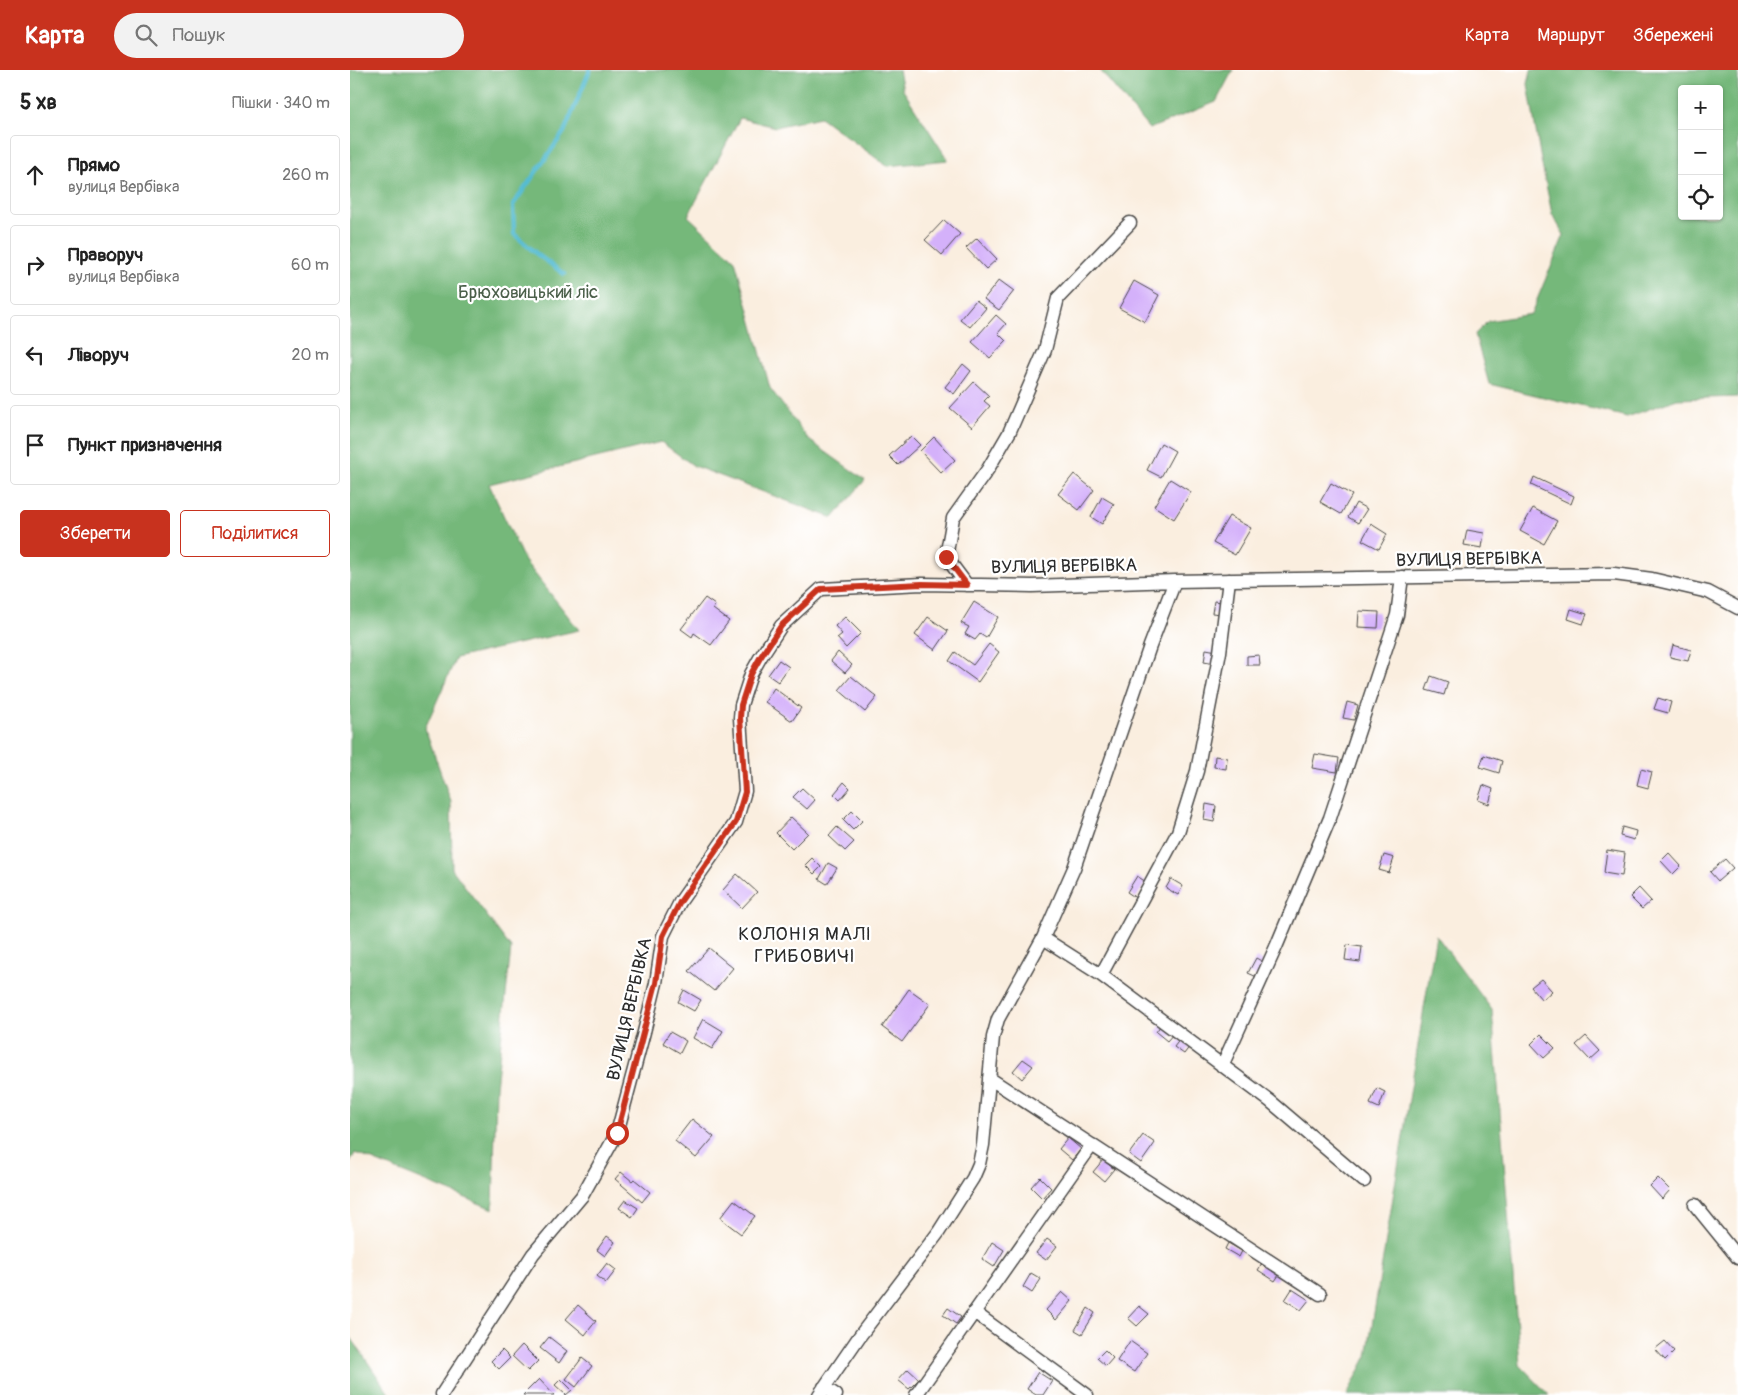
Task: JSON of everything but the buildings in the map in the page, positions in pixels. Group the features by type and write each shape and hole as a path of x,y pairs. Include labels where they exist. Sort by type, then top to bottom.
{"street":[{"path":"967,585 946,557 954,518 988,470 1009,432 1045,350 1058,298 1130,223"},
{"name":"ВУЛИЦЯ ВЕРБІВКА","path":"442,1394 533,1254 582,1196 617,1133 654,991 663,936 680,902 736,822 745,792 740,718 741,705 751,674 781,626 821,589 922,584 1032,586 1175,581 1614,574 1652,579 1708,592 1738,608"},
{"path":"1222,1066 1276,947 1330,818 1397,614 1402,577"},
{"path":"1101,974 1178,832 1197,771 1220,652 1229,580"},
{"path":"836,1395 821,1391 859,1337 938,1233 973,1178 979,1164 984,1145 993,1037 998,1019 1043,938 1074,868 1150,646 1175,581"},
{"path":"1043,938 1101,974 1270,1101 1364,1181"},
{"path":"989,1078 1320,1294"},
{"path":"916,1395 1092,1145"},
{"path":"1695,1205 1738,1258"},
{"path":"974,1312 1087,1395"}],"green space":[{"name":"Брюховицький ліс","path":"350,70 899,70 903,90 948,160 887,166 820,117 775,127 740,118 688,216 735,260 770,388 809,440 865,480 833,518 694,466 661,442 489,484 524,560 579,630 456,658 425,728 451,802 452,869 511,948 496,1088 493,1209 355,1153 350,1163"},
{"path":"1100,70 1233,70 1216,102 1149,129"},
{"path":"1531,70 1738,70 1738,397 1677,399 1627,417 1489,384 1475,334 1488,321 1531,314 1564,235 1552,214 1528,84"},
{"path":"1436,935 1492,1010 1520,1365 1549,1395 1347,1395 1367,1356"},
{"path":"350,1336 390,1395 350,1395"}],"waterway":[{"path":"564,274 514,234 513,205 564,132 590,70"}],"district":[{"name":"КОЛОНІЯ МАЛІ ГРИБОВИЧІ","path":"805,944"}],"route":[{"path":"617,1133 656,983 663,936 680,902 736,822 745,792 740,718 741,705 751,674 760,658 781,626 821,589 922,584 967,585 946,557"}]}
